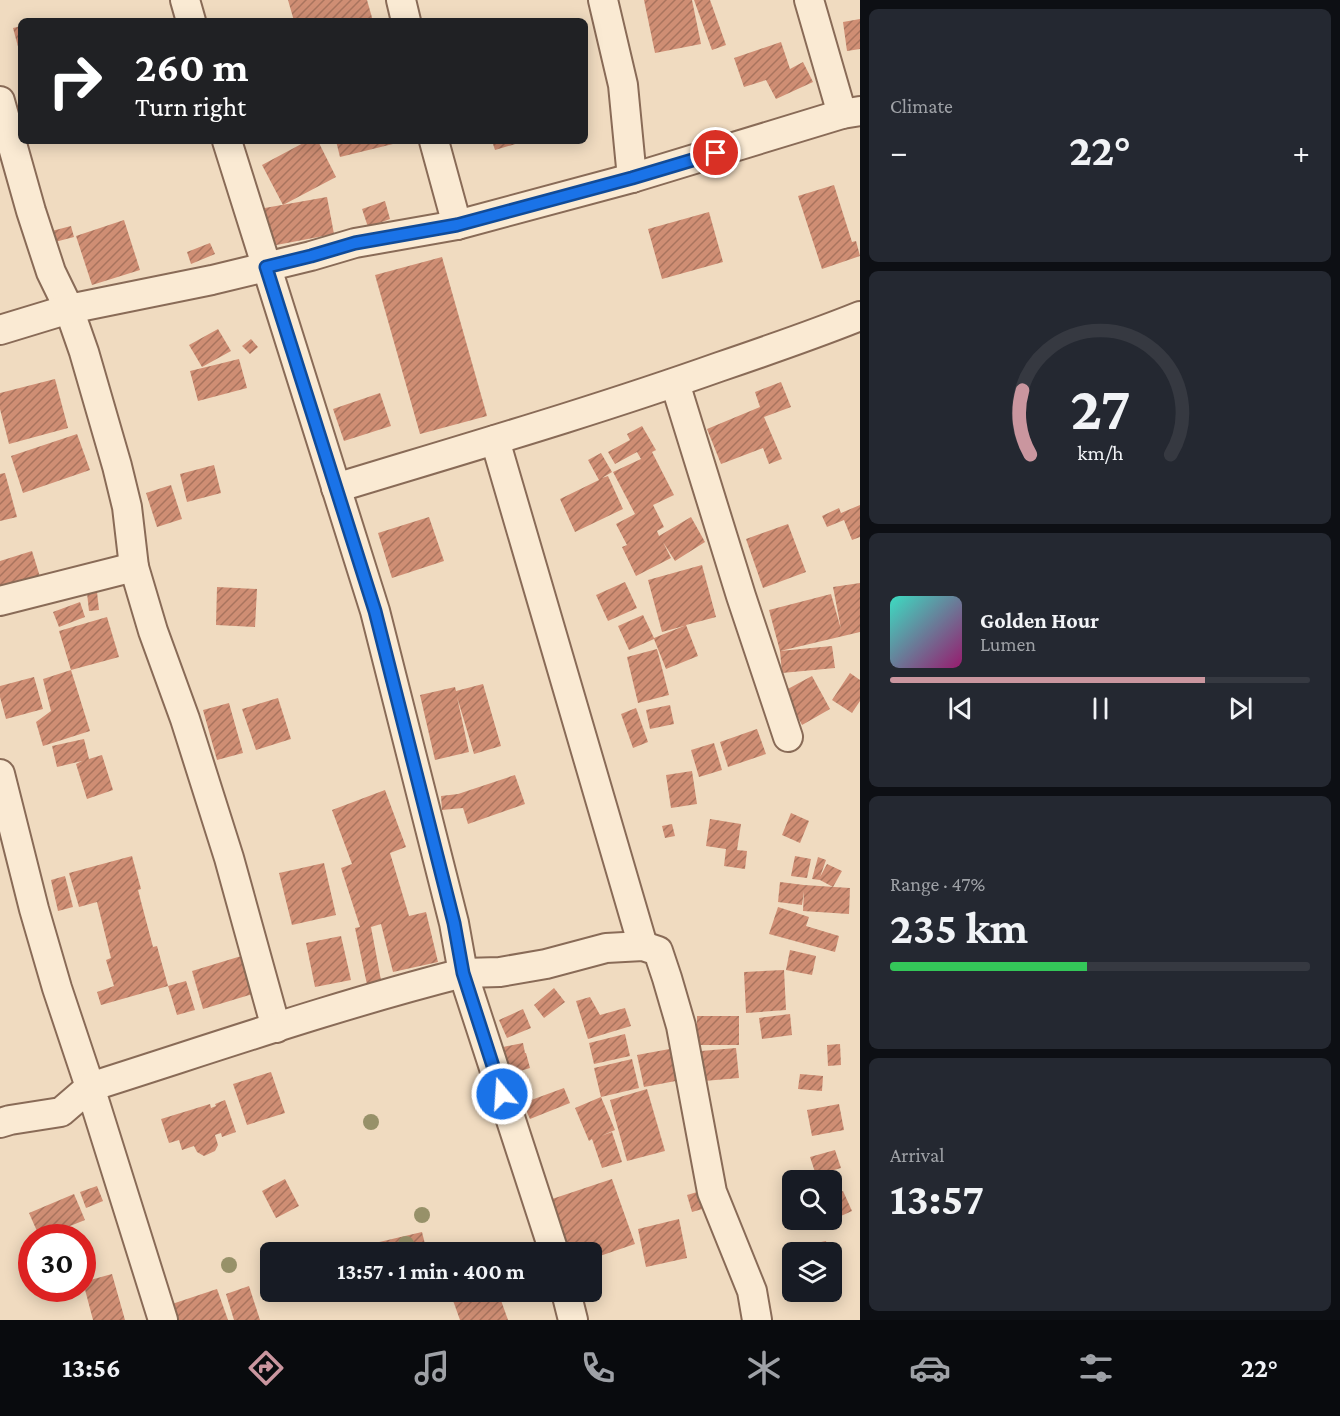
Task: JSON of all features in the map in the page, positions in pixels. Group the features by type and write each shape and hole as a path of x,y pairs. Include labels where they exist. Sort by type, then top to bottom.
{"street":[{"path":"184,0 190,18"},
{"path":"401,0 405,18"},
{"path":"603,0 623,85 632,178"},
{"path":"0,330 69,309 212,280 355,243 457,225 632,178 851,113 809,0"},
{"path":"0,101 51,272 69,309 84,352 127,507 134,567 229,858 276,1028"},
{"path":"229,144 375,611 454,923 463,973 551,1242"},
{"path":"435,144 457,225"},
{"path":"336,488 675,383 860,316"},
{"path":"675,383 741,596 788,737"},
{"path":"495,440 643,946"},
{"path":"0,601 134,567"},
{"path":"0,774 34,909 57,988 163,1320"},
{"path":"0,1123 61,1112 90,1087 422,984 463,973 500,972 546,964 606,948 643,946 658,951 668,978 681,1026 712,1192 752,1291 757,1320"},
{"path":"568,1302 573,1320"}],"building":[{"path":"288,0 367,0 372,18 293,18"},
{"path":"644,0 692,0 701,44 655,53"},
{"path":"694,0 710,0 726,45 712,50"},
{"path":"860,19 860,49 847,51 843,22"},
{"path":"18,27 18,47 13,28"},
{"path":"781,42 790,69 803,62 813,82 776,99 766,80 744,87 734,58"},
{"path":"301,144 320,144 336,177 283,205 262,165"},
{"path":"337,144 393,144 340,157"},
{"path":"493,144 515,144 495,150"},
{"path":"834,185 852,242 856,241 860,256 822,269 798,196"},
{"path":"327,197 334,234 266,247 259,209"},
{"path":"385,201 390,219 368,227 362,209"},
{"path":"709,212 723,262 662,279 648,229"},
{"path":"124,220 140,270 92,285 76,236"},
{"path":"71,226 74,237 51,243 48,232"},
{"path":"210,243 215,254 191,264 187,252"},
{"path":"442,257 487,416 420,434 375,275"},
{"path":"218,329 231,351 202,367 189,345"},
{"path":"251,339 258,347 250,354 242,346"},
{"path":"239,359 247,388 198,401 190,371"},
{"path":"55,379 68,428 9,444 0,409 0,393"},
{"path":"781,382 791,407 764,417 782,459 769,464 763,448 721,464 707,429 760,407 755,392"},
{"path":"380,393 391,426 344,441 333,409"},
{"path":"642,426 656,450 652,452 674,495 653,505 664,527 657,531 659,536 691,517 705,542 675,561 663,542 671,558 636,576 622,547 627,545 616,524 635,514 613,472 641,459 637,452 615,464 608,452 630,440 627,434"},
{"path":"77,434 90,470 23,493 11,456"},
{"path":"601,453 612,472 602,478 608,476 623,509 575,532 560,499 599,480 588,460"},
{"path":"214,465 221,493 187,502 180,474"},
{"path":"5,473 17,517 0,521 0,474"},
{"path":"171,485 182,519 157,527 146,493"},
{"path":"860,505 860,537 852,540 844,520 827,527 822,516 839,508 841,513"},
{"path":"429,517 444,561 392,578 378,533"},
{"path":"788,524 806,572 763,588 746,539"},
{"path":"32,551 41,580 0,594 0,561"},
{"path":"702,565 716,617 686,625 698,656 666,669 654,639 629,650 618,626 643,615 654,638 684,626 662,632 648,580"},
{"path":"625,582 637,608 608,621 596,595"},
{"path":"860,583 860,632 780,651 769,610 831,594 841,629 833,587"},
{"path":"217,587 257,589 255,627 216,625"},
{"path":"97,592 99,610 89,611 87,593"},
{"path":"80,602 85,617 59,627 53,612"},
{"path":"107,617 119,657 71,670 59,631"},
{"path":"832,646 835,668 782,673 780,651"},
{"path":"657,649 669,695 638,703 627,657"},
{"path":"71,670 90,731 43,746 36,722 51,711 43,679"},
{"path":"850,673 860,680 860,701 852,713 832,700"},
{"path":"812,676 830,709 802,725 784,691"},
{"path":"34,677 43,709 6,719 0,697 0,686"},
{"path":"483,684 501,746 474,754 457,697 469,752 435,760 420,695 455,687 456,691"},
{"path":"278,698 291,739 256,750 242,709"},
{"path":"229,703 243,753 217,760 203,710"},
{"path":"670,705 674,724 650,729 646,710"},
{"path":"636,708 648,742 633,748 621,714"},
{"path":"757,729 766,754 728,767 720,742"},
{"path":"84,739 89,759 102,755 113,790 87,799 76,764 82,761 57,767 52,746"},
{"path":"714,743 722,770 699,777 691,750"},
{"path":"692,771 697,804 671,808 666,775"},
{"path":"515,775 525,804 468,824 463,808 442,810 441,796 458,794"},
{"path":"385,790 406,847 390,853 409,916 426,912 438,962 393,972 381,924 371,927 383,991 369,994 355,928 360,927 341,868 352,864 332,810"},
{"path":"791,813 809,821 800,843 782,835"},
{"path":"710,819 741,824 737,850 747,851 745,869 724,866 726,849 706,846"},
{"path":"672,824 675,836 665,838 662,826"},
{"path":"132,856 153,947 157,946 168,986 101,1005 97,992 114,986 106,960 111,958 97,902 79,907 69,873"},
{"path":"795,856 811,859 807,878 791,876"},
{"path":"818,857 826,860 820,877 827,864 842,871 833,887 820,880 812,879"},
{"path":"324,863 336,915 292,925 279,873"},
{"path":"65,876 73,907 58,911 51,880"},
{"path":"780,882 850,888 849,914 803,911 804,891 802,905 778,902"},
{"path":"778,907 809,917 806,926 839,936 835,952 769,934"},
{"path":"341,936 351,980 315,987 306,943"},
{"path":"790,950 816,956 812,975 786,970"},
{"path":"248,954 259,992 203,1009 192,971"},
{"path":"784,970 786,1010 746,1013 744,972"},
{"path":"186,981 195,1010 177,1015 168,986"},
{"path":"554,988 565,1002 544,1018 534,1005"},
{"path":"590,997 600,1015 625,1008 631,1026 588,1039 576,1001"},
{"path":"523,1009 531,1028 507,1038 499,1020"},
{"path":"790,1014 792,1035 762,1039 759,1018"},
{"path":"697,1016 739,1016 739,1045 697,1045"},
{"path":"625,1034 630,1056 594,1064 589,1043"},
{"path":"523,1043 530,1068 510,1074 503,1047"},
{"path":"840,1044 841,1065 828,1066 827,1045"},
{"path":"675,1048 681,1080 644,1087 637,1055"},
{"path":"736,1048 739,1078 704,1081 701,1051"},
{"path":"632,1059 639,1088 601,1097 594,1068"},
{"path":"271,1072 285,1113 247,1125 233,1084"},
{"path":"800,1074 823,1076 822,1091 798,1089"},
{"path":"564,1088 570,1103 530,1119 523,1103"},
{"path":"647,1089 665,1151 627,1161 610,1100"},
{"path":"601,1097 615,1130 601,1136 612,1132 622,1162 602,1168 592,1139 589,1141 575,1108"},
{"path":"225,1100 236,1132 222,1137 221,1133 215,1135 218,1145 215,1151 204,1156 197,1152 194,1146 182,1150 179,1140 169,1143 161,1119 210,1104 211,1108"},
{"path":"839,1104 844,1130 812,1136 807,1110"},
{"path":"835,1150 841,1168 814,1170 810,1157"},
{"path":"285,1179 299,1206 276,1218 262,1191"},
{"path":"612,1179 635,1244 602,1255 602,1242 564,1242 549,1200"},
{"path":"97,1186 103,1201 86,1208 80,1192"},
{"path":"711,1188 716,1205 692,1212 687,1195"},
{"path":"842,1192 852,1211 842,1216"},
{"path":"74,1194 85,1220 75,1224 34,1224 29,1213"},
{"path":"679,1219 687,1258 646,1267 638,1229"},
{"path":"422,1232 424,1242 379,1242"},
{"path":"112,1274 125,1320 93,1320 88,1302 96,1302 96,1278"},
{"path":"249,1286 260,1320 234,1320 226,1294"},
{"path":"217,1289 228,1320 171,1320 166,1306"},
{"path":"454,1302 502,1302 508,1320 460,1320"}],"route":[{"path":"502,1094 463,973 454,923 375,611 266,267 355,243 457,225 716,153"}]}
